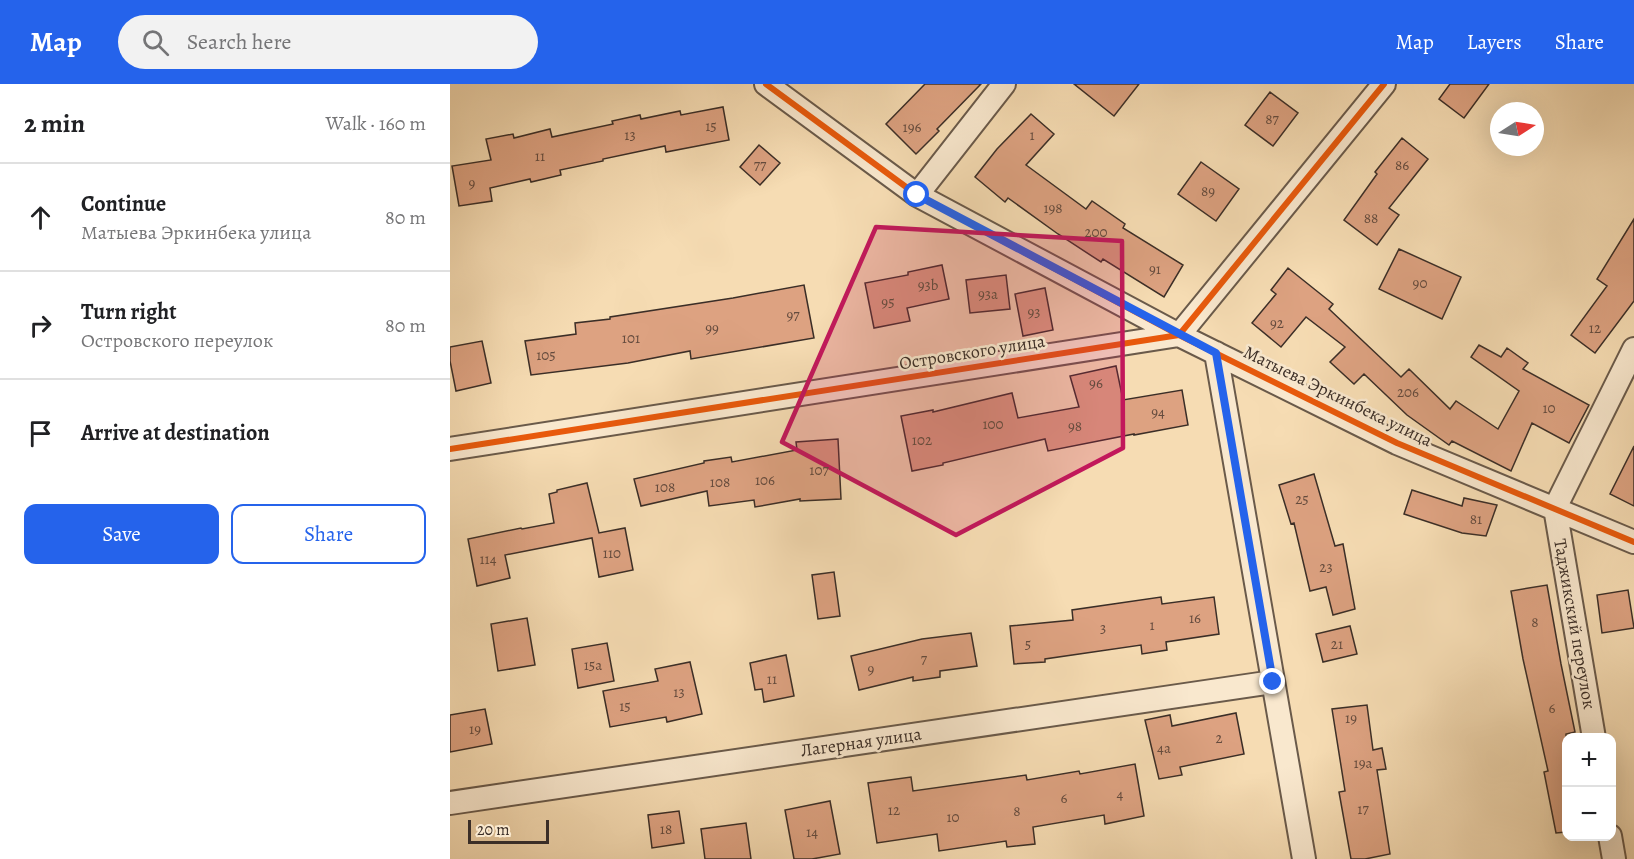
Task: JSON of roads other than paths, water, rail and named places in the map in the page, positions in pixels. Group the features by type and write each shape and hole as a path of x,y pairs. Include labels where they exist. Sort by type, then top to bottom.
{"street":[{"name":"Матыева Эркинбека улица","path":"766,84 917,195 1179,335 1396,443 1634,542"},
{"path":"917,195 1004,84"},
{"path":"1179,335 1384,84"},
{"name":"Островского улица","path":"450,448 1179,335"},
{"path":"1555,508 1634,349"},
{"path":"1216,353 1304,859"},
{"name":"Таджикский переулок","path":"1555,508 1593,733"},
{"name":"Лагерная улица","path":"450,803 1273,682"},
{"path":"1611,841 1614,859"}]}
